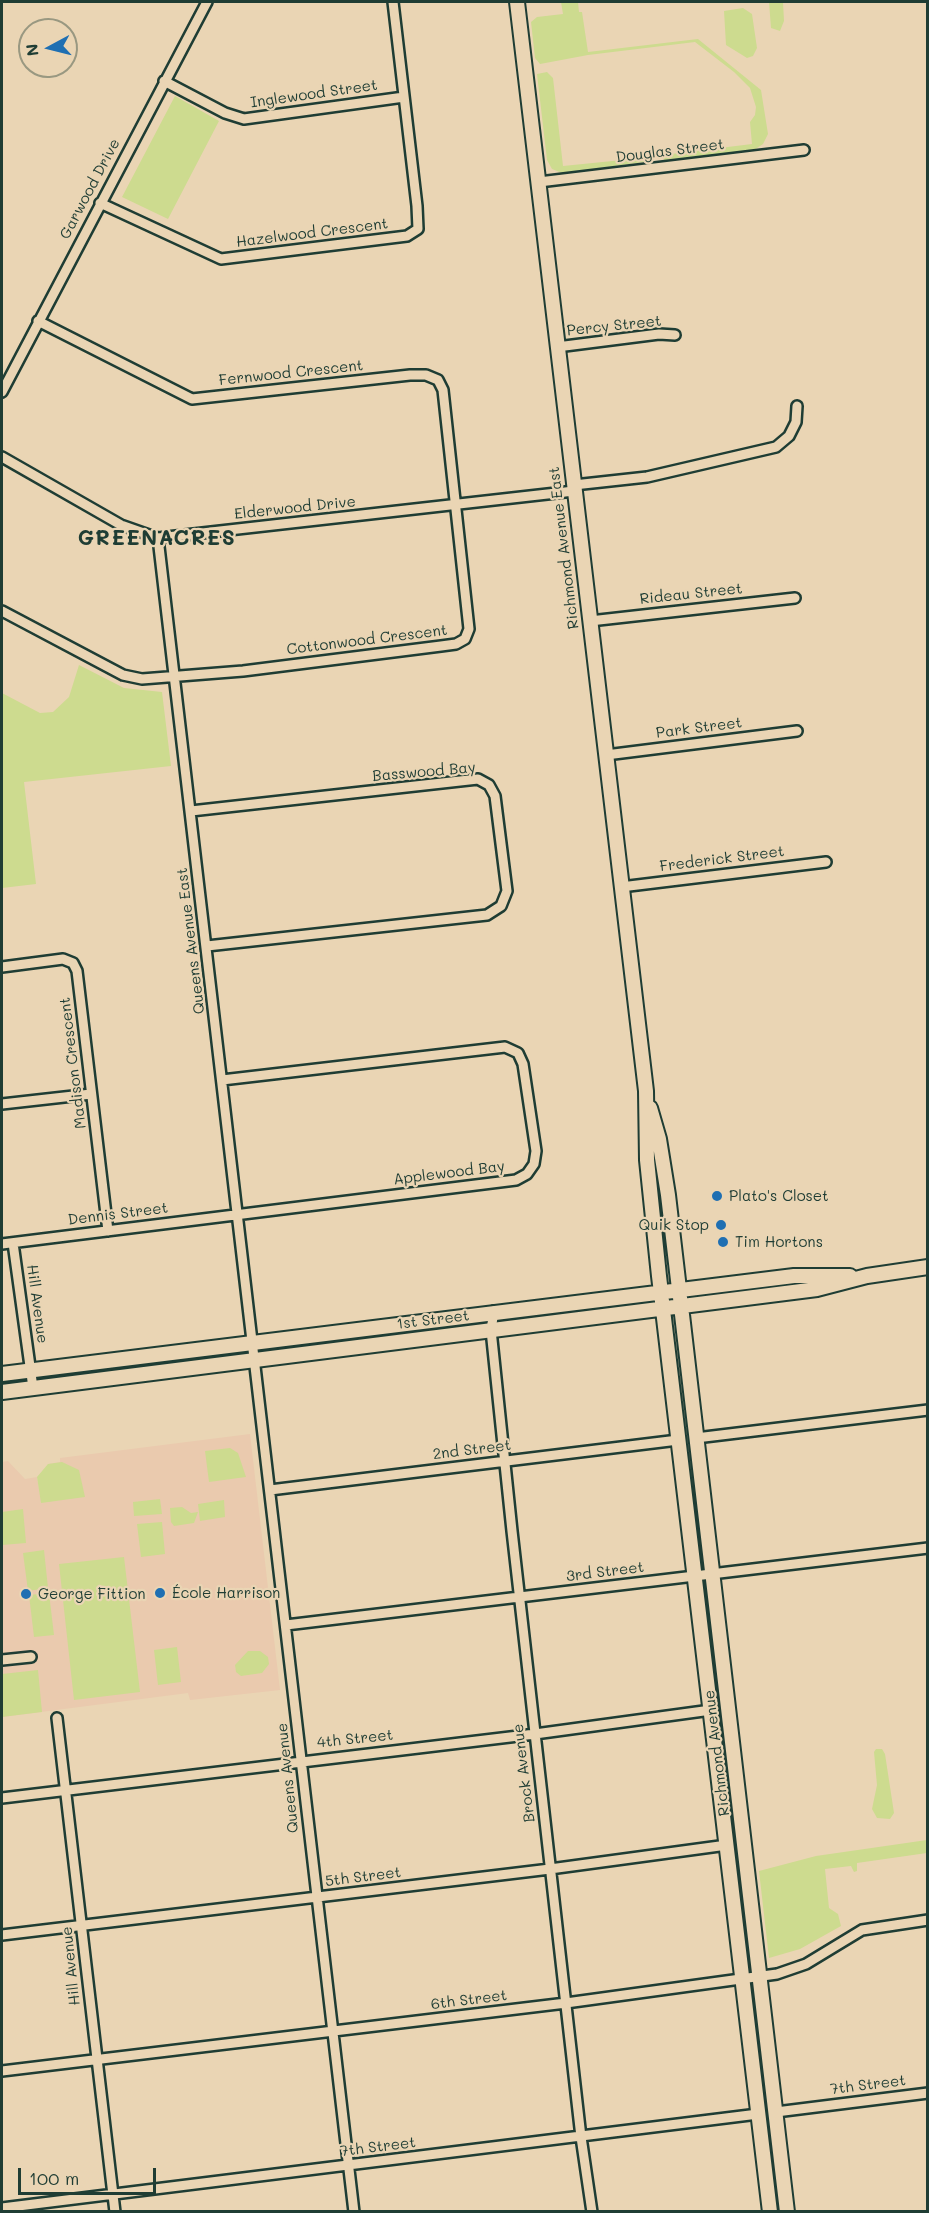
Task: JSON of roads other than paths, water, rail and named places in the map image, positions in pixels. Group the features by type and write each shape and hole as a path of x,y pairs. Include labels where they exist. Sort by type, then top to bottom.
{"main road":[{"name":"Richmond Avenue East","path":"517,2 646,1091 647,1160 661,1292"},
{"name":"Richmond Avenue East","path":"646,1091 661,1149 678,1290"},
{"name":"1st Street","path":"2,1392 817,1289 867,1276 927,1267"},
{"name":"1st Street","path":"2,1374 494,1311 794,1276 867,1276"},
{"name":"Richmond Avenue","path":"678,1290 787,2211"},
{"name":"Richmond Avenue","path":"661,1292 770,2211"}],"street":[{"name":"Garwood Drive","path":"2,392 207,2"},
{"name":"Hazelwood Crescent","path":"100,202 220,259 407,236 417,229 417,206 393,2"},
{"name":"Inglewood Street","path":"165,81 225,113 243,119 404,97"},
{"name":"Douglas Street","path":"538,182 804,150"},
{"name":"Fernwood Crescent","path":"38,321 192,399 410,375 432,377 438,380 443,390 456,506"},
{"name":"Percy Street","path":"557,347 659,334 675,335"},
{"name":"Elderwood Drive","path":"2,457 121,525 158,538 456,506 574,488 591,483 646,477 776,447 789,436 796,422 797,406"},
{"name":"Cottonwood Crescent","path":"174,677 441,646 465,639 469,629 469,615 456,506"},
{"name":"Queens Avenue East","path":"158,538 253,1341"},
{"name":"Rideau Street","path":"590,621 795,598"},
{"path":"2,611 123,675 142,679 174,677"},
{"name":"Park Street","path":"606,755 797,731"},
{"name":"Basswood Bay","path":"191,812 478,779 489,784 495,796 507,891 501,906 487,915 207,946"},
{"name":"Frederick Street","path":"621,887 826,862"},
{"name":"Madison Crescent","path":"2,967 63,959 73,963 77,971 108,1231"},
{"name":"Applewood Bay","path":"222,1080 505,1047 518,1053 523,1064 536,1152 534,1164 527,1174 516,1180 238,1214"},
{"path":"2,1104 91,1094"},
{"name":"Dennis Street","path":"2,1244 238,1214"},
{"name":"Hill Avenue","path":"14,1243 33,1388"},
{"name":"Brock Avenue","path":"494,1311 491,1330 550,1869 581,2137 592,2211"},
{"name":"Queens Avenue","path":"253,1341 354,2211"},
{"path":"696,1438 927,1410"},
{"name":"2nd Street","path":"270,1490 678,1440"},
{"name":"3rd Street","path":"286,1626 927,1548"},
{"path":"2,1660 31,1657"},
{"name":"4th Street","path":"2,1797 535,1734 711,1710"},
{"name":"Hill Avenue","path":"57,1718 63,1790 115,2211"},
{"name":"5th Street","path":"2,1935 550,1869 727,1845"},
{"name":"6th Street","path":"2,2071 566,2004 759,1977 796,1969 862,1930 927,1920"},
{"name":"7th Street","path":"776,2112 927,2093"},
{"name":"7th Street","path":"2,2208 758,2114"}],"place":[{"name":"Plato's Closet","path":"717,1196"},
{"name":"Quik Stop","path":"721,1225"},
{"name":"Tim Hortons","path":"723,1242"},
{"name":"École Harrison","path":"160,1593"},
{"name":"George Fittion","path":"26,1594"}],"district":[{"name":"GREENACRES","path":"157,539"}]}
